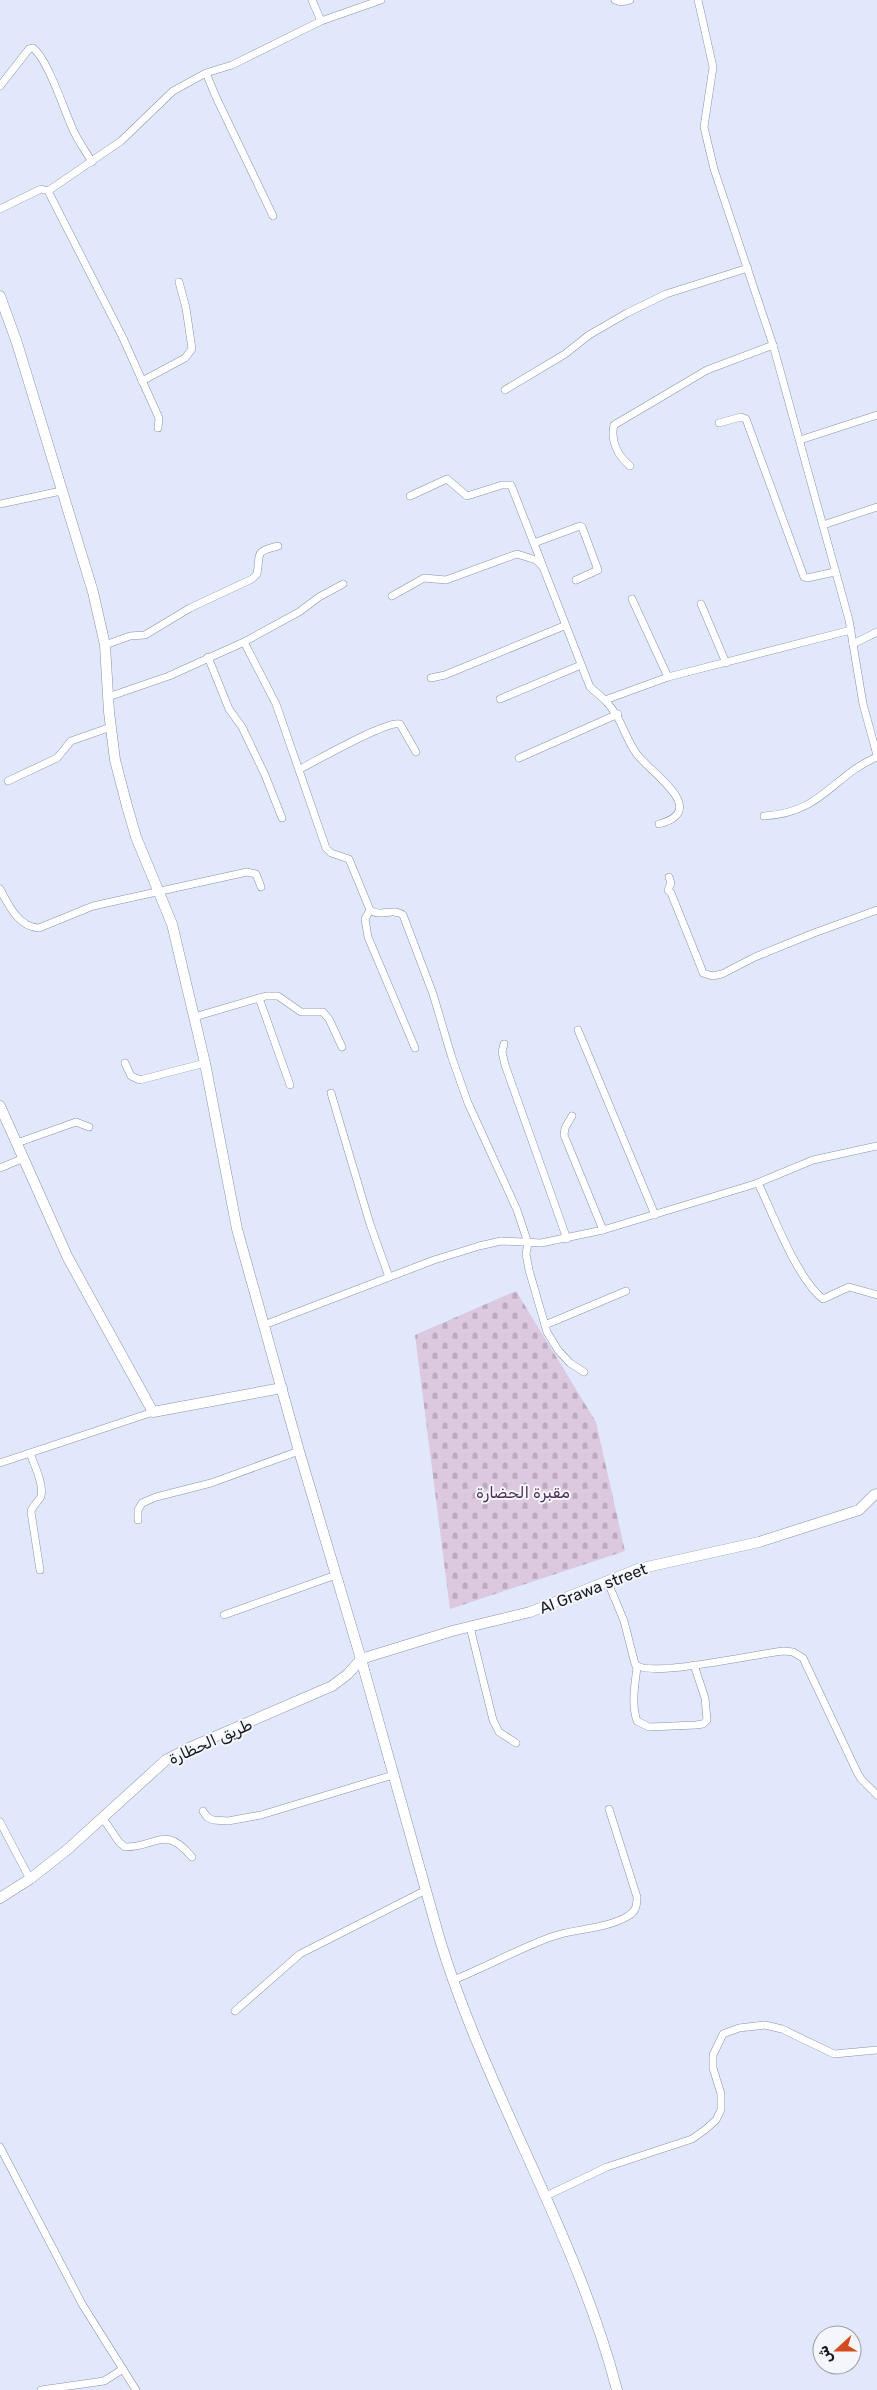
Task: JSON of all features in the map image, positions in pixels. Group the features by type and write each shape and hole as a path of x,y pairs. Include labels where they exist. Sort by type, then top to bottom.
{"street":[{"path":"312,0 321,22"},
{"path":"48,191 121,141 168,94 206,73 232,65 321,22 381,0"},
{"path":"615,0 621,2 630,0"},
{"path":"698,0 713,67 704,127 714,170 773,346 800,440 850,630 863,704 877,756 864,762 805,807 790,812 764,816"},
{"path":"0,86 24,54 33,48 46,68 75,133 92,162"},
{"path":"206,73 274,216"},
{"path":"0,209 41,189 48,191 142,381 160,421 158,428"},
{"path":"505,390 565,354 589,335 627,313 666,294 748,268"},
{"path":"142,381 185,358 192,349 186,308 179,282"},
{"path":"0,298 17,343 93,592 105,645 108,697 115,760 139,844 172,924 204,1063 238,1230 298,1451 361,1659 426,1890 453,1980 484,2060 546,2196 580,2278 617,2390"},
{"path":"630,466 622,460 613,441 614,425 707,370 773,346"},
{"path":"800,440 877,415"},
{"path":"719,423 741,417 746,419 804,577 835,572"},
{"path":"410,496 447,479 467,496 508,484 511,485 519,502 564,626 593,692 605,700 618,714 635,752 670,787 679,804 680,809 676,818 659,824"},
{"path":"0,504 61,491"},
{"path":"823,525 877,507"},
{"path":"534,543 580,526 582,527 598,570 576,580"},
{"path":"105,645 130,636 145,635 190,608 252,579 257,574 260,552 278,546"},
{"path":"392,596 424,578 449,580 517,554 536,560 543,567"},
{"path":"108,697 169,676 244,642 299,612 319,597 343,584"},
{"path":"632,600 668,678"},
{"path":"701,604 726,663"},
{"path":"431,678 445,675 564,626"},
{"path":"605,700 668,678 850,630"},
{"path":"853,644 877,632"},
{"path":"244,642 276,704 326,848 331,853 349,859 370,910 377,914 398,911 403,914 433,994 468,1103 510,1192 528,1243 527,1262 550,1338 570,1363 584,1372"},
{"path":"208,657 230,709 242,727 269,783 282,818"},
{"path":"500,699 581,664"},
{"path":"519,758 618,714"},
{"path":"300,769 377,730 396,723 400,724 416,752"},
{"path":"8,780 58,758 71,741 111,727"},
{"path":"0,889 15,915 34,928 39,928 93,906 251,871 258,877 261,887"},
{"path":"670,876 668,890 671,893 704,973 712,976 722,974 755,957 814,932 877,910"},
{"path":"370,910 365,919 368,937 415,1048"},
{"path":"194,1017 258,998 278,996 301,1012 323,1012 329,1019 342,1047"},
{"path":"258,998 290,1085"},
{"path":"578,1030 655,1215"},
{"path":"504,1044 502,1052 505,1065 567,1239"},
{"path":"124,1063 131,1076 140,1080 204,1063"},
{"path":"331,1093 370,1224 389,1277"},
{"path":"0,1106 68,1258 153,1412"},
{"path":"572,1116 565,1128 564,1135 603,1230"},
{"path":"17,1143 76,1122 89,1127"},
{"path":"264,1325 434,1260 491,1242 541,1244 567,1239 655,1215 758,1183 813,1160 877,1146"},
{"path":"0,1168 24,1158"},
{"path":"758,1183 793,1256 817,1294 823,1299 849,1287 877,1295"},
{"path":"545,1325 626,1291"},
{"path":"0,1463 153,1412 282,1388"},
{"path":"138,1520 138,1510 142,1503 156,1497 211,1483 298,1451"},
{"path":"30,1454 42,1492 40,1499 31,1512 40,1570"},
{"name":"Al Grawa street","path":"361,1659 470,1627 530,1612 607,1580 651,1565 759,1542 859,1510 877,1494"},
{"path":"224,1615 336,1575"},
{"path":"607,1580 624,1621 637,1667 634,1699 634,1713 637,1721 649,1727 704,1724 707,1720 705,1698 694,1665"},
{"path":"470,1627 493,1720 499,1732 516,1743"},
{"path":"637,1667 656,1670 784,1651 799,1654 807,1664 860,1779 877,1794"},
{"name":"طريق الحظارة","path":"0,1898 68,1849 166,1760 191,1747 332,1686 348,1674 361,1659"},
{"path":"203,1811 213,1820 228,1820 261,1815 393,1775"},
{"path":"453,1980 552,1937 583,1932 611,1924 629,1916 635,1911 637,1897 609,1809"},
{"path":"102,1817 122,1845 128,1847 163,1839 173,1840 180,1843 192,1857"},
{"path":"0,1822 30,1878"},
{"path":"235,2011 300,1954 426,1890"},
{"path":"546,2196 607,2167 692,2139 716,2120 720,2110 721,2094 713,2068 713,2055 723,2034 739,2028 765,2025 782,2029 834,2054 877,2050"},
{"path":"0,2147 82,2304 136,2390"},
{"path":"41,2390 104,2381 123,2369"}],"green space":[{"name":"مقبرة الحضارة","path":"516,1291 596,1422 625,1551 450,1609 415,1335"}]}
